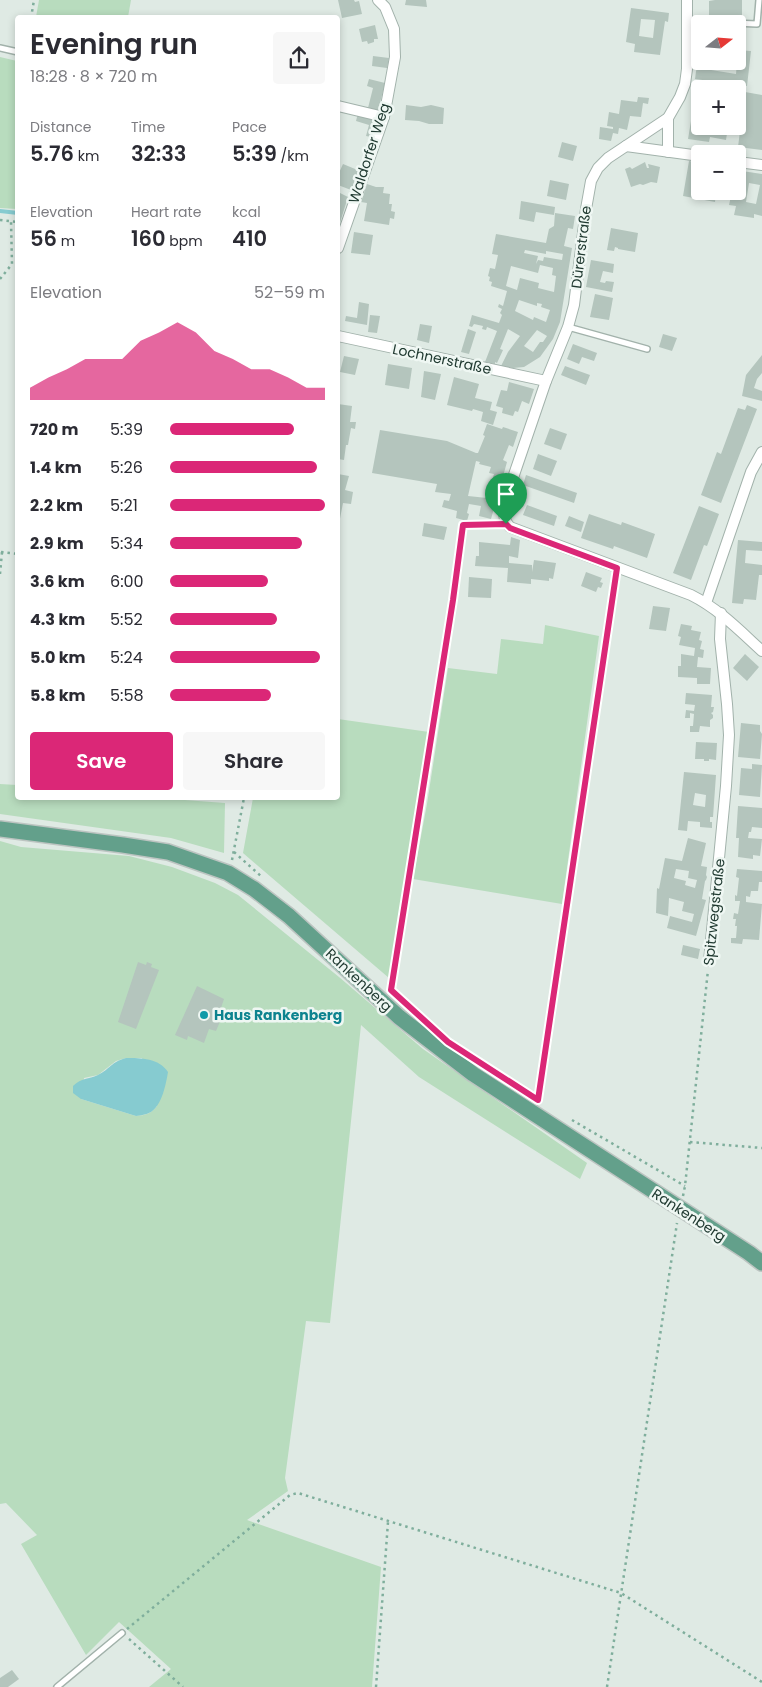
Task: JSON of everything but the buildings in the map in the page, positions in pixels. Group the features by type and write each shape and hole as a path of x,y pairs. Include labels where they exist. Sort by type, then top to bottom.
{"main road":[{"name":"Rankenberg","path":"0,829 168,852 228,873 254,889 290,916 399,1017 474,1074 762,1263"}],"street":[{"name":"Waldorfer Weg","path":"340,242 384,116 395,57 394,29 386,7 378,0"},
{"name":"Dürerstraße","path":"506,524 503,507 546,381 568,328 574,305 591,181 598,168 608,158 668,118 680,97 685,84 687,69 687,0"},
{"path":"340,106 384,116"},
{"path":"668,118 668,152"},
{"path":"626,146 691,155"},
{"path":"746,163 762,165"},
{"name":"Lochnerstraße","path":"340,336 546,381"},
{"path":"706,603 751,472 762,452"},
{"path":"506,524 510,528 691,595 721,613 762,651"},
{"name":"Spitzwegstraße","path":"709,961 726,786 729,735 720,638 721,613"}],"lane":[{"path":"687,21 757,24 758,0"},
{"path":"0,48 15,51"},
{"path":"568,328 646,349"},
{"path":"453,600 463,525 506,524"},
{"path":"57,1687 122,1633"}],"path":[{"path":"32,15 34,0"},
{"path":"0,220 15,222"},
{"path":"0,278 12,264 11,221"},
{"path":"0,574 1,552 15,554"},
{"path":"546,1105 538,1100 617,568"},
{"path":"398,996 391,990 453,600"},
{"path":"228,873 244,800"},
{"path":"234,852 264,878"},
{"name":"Spitzwegstraße","path":"607,1687 679,1209 685,1186 709,961"},
{"path":"570,1120 685,1186"},
{"path":"690,1142 762,1148"},
{"path":"183,1687 122,1633 290,1496 298,1493 621,1593 762,1682"},
{"path":"376,1687 388,1522"}],"green space":[{"path":"39,0 131,0 128,15 36,15"},
{"path":"0,57 15,61 15,209 0,208"},
{"path":"545,625 599,636 562,904 413,879 427,804 448,668 497,674 501,639 543,644"},
{"path":"340,719 429,732 389,978 243,853 253,800 340,800"},
{"path":"0,784 15,785 15,800 185,800 225,803 224,853 171,838 0,814"},
{"path":"0,841 21,847 129,856 172,867 215,883 238,895 339,977 423,1049 587,1163 580,1179 419,1077 361,1025 330,1323 306,1321 285,1478 288,1491 247,1520 381,1567 372,1687 149,1687 171,1669 119,1622 86,1655 21,1544 37,1535 6,1503 0,1504","holes":["126,1058 142,1058 157,1106 155,1109 145,1115 136,1116 81,1099 84,1078 98,1075 116,1061"]}],"water":[{"path":"126,1058 155,1061 168,1072 161,1099 151,1112 136,1116 81,1099 73,1093 73,1086 76,1083 98,1075"}],"waterway":[{"path":"0,211 15,213"}],"place":[{"name":"Haus Rankenberg","path":"204,1015"}],"route":[{"path":"506,524 510,528 617,568 538,1100 448,1042 391,990 453,600 463,525 506,524"}]}
